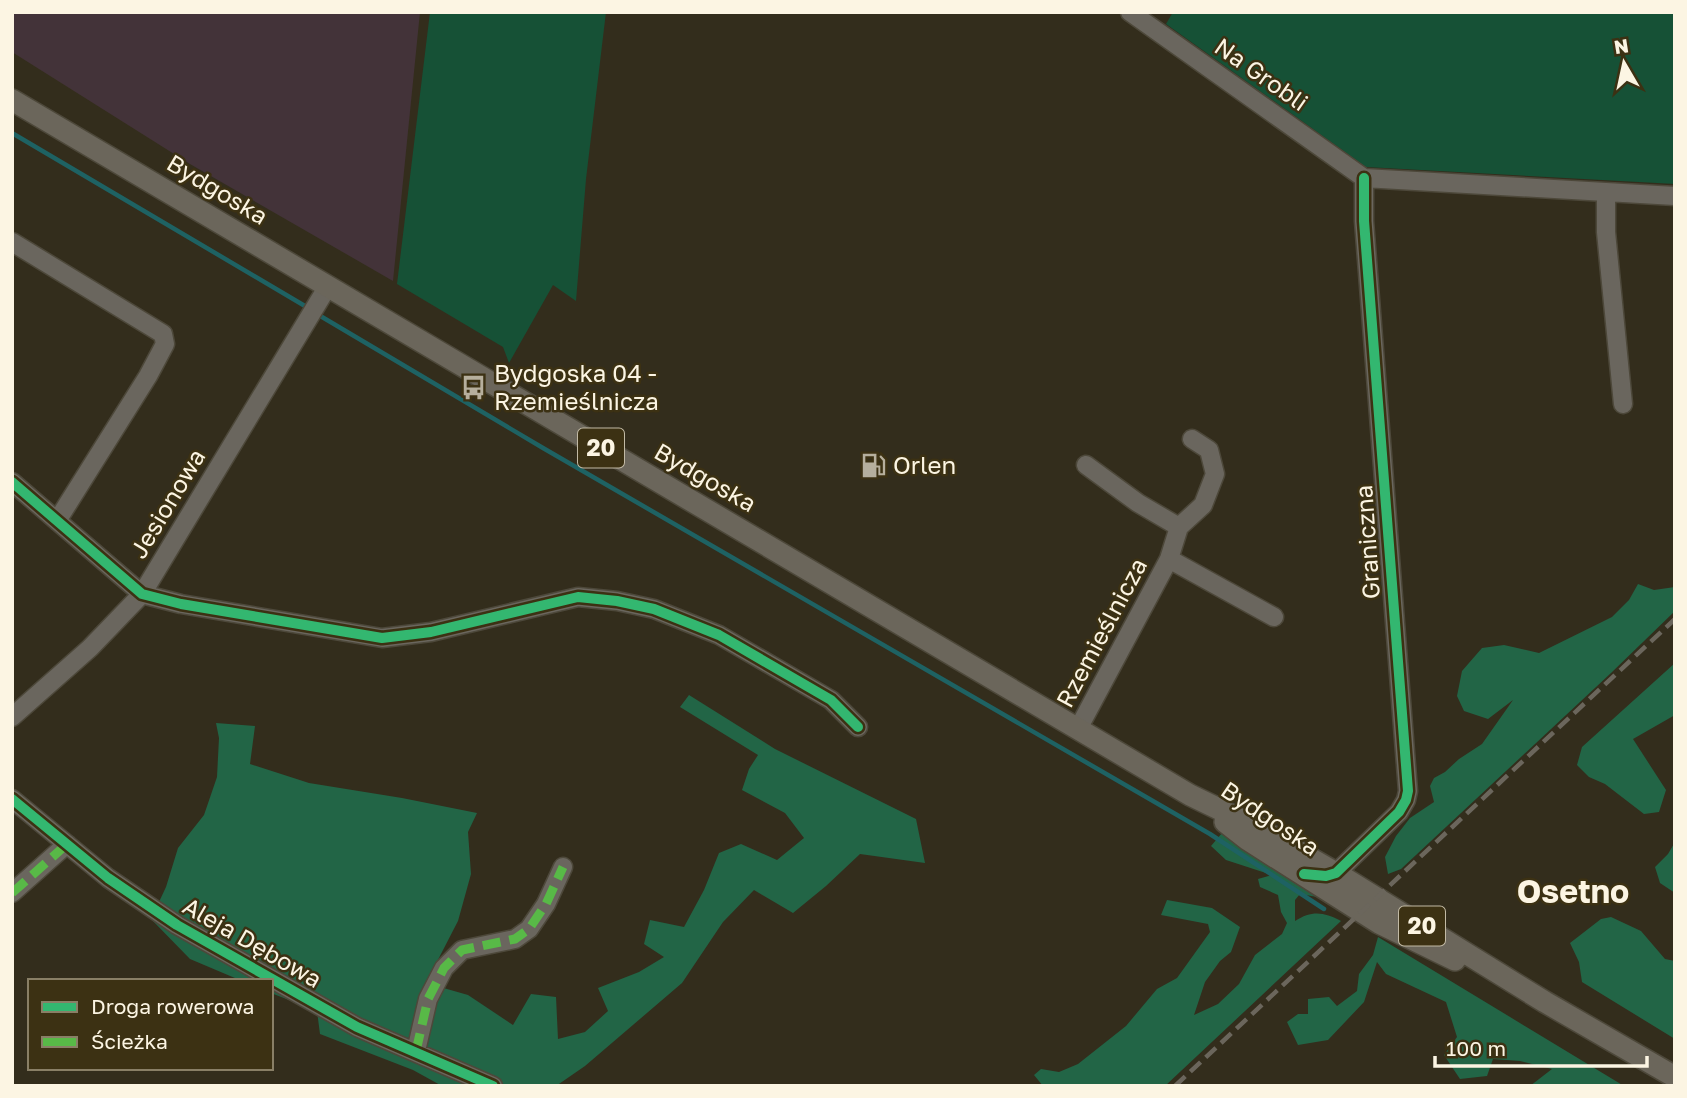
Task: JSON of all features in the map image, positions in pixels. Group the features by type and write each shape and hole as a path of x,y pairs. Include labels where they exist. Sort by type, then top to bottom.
{"main road":[{"name":"Bydgoska","path":"12,100 1190,795 1256,827 1336,873 1545,1002 1675,1077"},
{"name":"Bydgoska","path":"1190,795 1248,840 1379,923 1545,1002"}],"street":[{"name":"Na Grobli","path":"1129,12 1364,178"},
{"path":"1364,178 1675,196"},
{"name":"Graniczna","path":"1336,873 1399,812 1408,791 1366,248 1364,178"},
{"path":"1606,192 1606,232 1623,404"},
{"path":"12,242 163,334 165,344 148,376 57,520"},
{"name":"Jesionowa","path":"12,718 90,648 142,594 328,286"},
{"name":"Rzemieślnicza","path":"1078,729 1170,559 1179,527 1203,505 1215,474 1209,450 1192,439"},
{"path":"1086,465 1138,503 1179,527"},
{"path":"12,482 142,594 181,604 382,638 431,632 578,597 617,601 654,609 719,635 831,699 858,727"},
{"name":"Rzemieślnicza","path":"1170,559 1274,617"},
{"name":"Aleja Dębowa","path":"12,799 108,877 177,925 272,979"},
{"path":"12,893 67,844"},
{"path":"416,1051 428,999 444,968 462,950 515,939 529,929 546,904 563,867"},
{"path":"1304,874 1326,876 1336,873"},
{"name":"Aleja Dębowa","path":"273,979 357,1027 493,1086"}],"shaded area":[{"path":"12,12 420,12 393,281 190,164 12,52"}],"green space":[{"path":"430,12 606,12 586,179 576,301 553,285 509,363 503,347 397,284"},
{"path":"1173,12 1675,12 1675,184 1366,167 1166,24"},
{"path":"1638,584 1654,590 1675,587 1675,611 1401,869 1388,874 1385,857 1396,836 1410,818 1434,802 1430,786 1434,778 1482,744 1513,700 1488,719 1464,711 1457,696 1462,671 1482,648 1504,645 1539,653 1612,617 1629,600"},
{"path":"1675,663 1675,715 1633,739 1666,790 1659,812 1644,814 1605,784 1589,777 1577,765 1582,747"},
{"path":"689,695 775,749 916,819 925,863 860,854 793,913 754,890 723,922 682,983 585,1066 556,1086 442,1086 413,1070 320,1034 317,1011 273,994 273,979 237,979 190,959 151,919 166,887 178,848 204,815 217,777 219,738 216,723 255,726 250,764 309,783 477,813 468,832 471,874 458,921 426,983 468,995 513,1025 531,994 556,997 558,1039 585,1032 608,1011 598,988 639,972 664,957 644,944 650,920 684,927 704,890 719,853 741,844 777,860 804,838 785,813 742,790 749,769 758,755 680,707"},
{"path":"1222,833 1323,898 1300,894 1295,900 1295,921 1307,915 1318,914 1341,921 1165,1086 1043,1086 1034,1075 1041,1069 1059,1072 1078,1064 1126,1026 1157,989 1177,978 1210,932 1208,924 1161,915 1167,900 1212,908 1240,927 1231,952 1220,961 1205,982 1194,1015 1218,1004 1239,984 1255,955 1282,934 1287,923 1281,912 1278,895 1260,887 1258,879 1272,875 1226,860 1211,846"},
{"path":"1675,842 1675,893 1660,883 1655,867"},
{"path":"1611,917 1641,931 1665,959 1675,961 1675,1039 1582,982 1579,962 1570,943 1601,919"},
{"path":"1378,937 1624,1086 1530,1086 1552,1069 1520,1061 1493,1059 1487,1076 1460,1079 1444,1055 1457,1037 1446,1002 1386,974 1377,962 1364,1002 1328,1040 1298,1045 1287,1022 1298,1014 1308,1014 1308,999 1329,997 1337,1006 1357,991 1359,974 1373,955"}],"waterway":[{"path":"12,133 310,309"},
{"path":"317,314 1210,834 1324,909"}],"railway":[{"path":"1175,1086 1675,619"}],"marked path":[{"path":"12,893 67,844"},
{"path":"416,1051 428,999 444,968 462,950 515,939 529,929 546,904 563,867"}],"cycle path":[{"path":"1304,874 1326,876 1336,873 1399,812 1408,791 1364,221 1364,178"},
{"path":"12,482 142,594 181,604 382,638 431,632 578,597 617,601 654,609 719,635 831,700 858,727"},
{"path":"12,799 108,878 177,925 272,979"},
{"path":"273,979 357,1027 493,1086"}],"place":[{"name":"Bydgoska 04 - Rzemieślnicza","path":"474,388"},
{"name":"Orlen","path":"873,466"}],"district":[{"name":"Osetno","path":"1573,892"}]}
